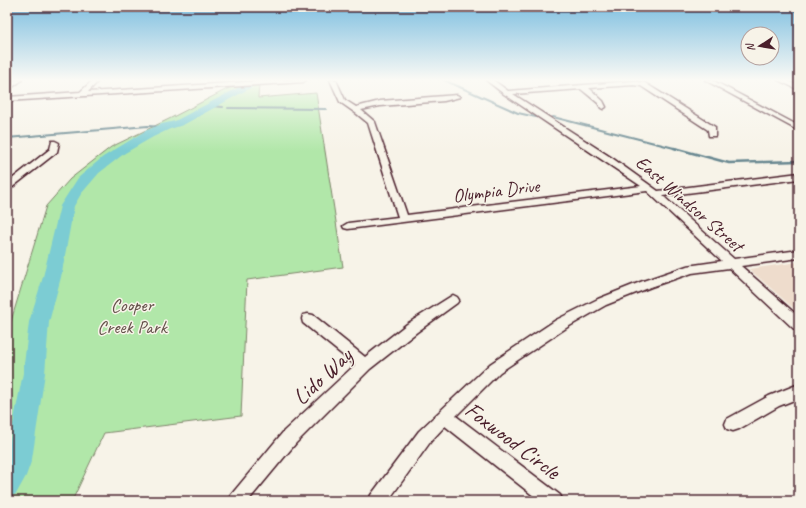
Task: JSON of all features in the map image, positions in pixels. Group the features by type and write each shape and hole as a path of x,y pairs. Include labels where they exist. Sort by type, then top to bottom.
{"street":[{"path":"346,104 371,122 404,218"},
{"path":"355,109 380,104"},
{"name":"East Windsor Street","path":"523,104 624,169 653,191 799,325"},
{"path":"673,104 712,129 712,134"},
{"path":"752,104 799,129"},
{"path":"7,187 54,150 55,143"},
{"name":"Olympia Drive","path":"348,226 404,218 799,176"},
{"path":"377,501 425,436 495,368 542,336 582,312 647,284 691,269 799,254"},
{"name":"Lido Way","path":"237,501 290,437 365,364 412,328 453,300"},
{"path":"308,319 365,364"},
{"path":"733,424 774,401 799,391"},
{"name":"Foxwood Circle","path":"444,416 554,501"}],"shaded area":[{"path":"799,262 799,313 749,269"}],"green space":[{"name":"Cooper Creek Park","path":"199,104 318,104 343,267 247,280 241,416 104,433 72,501 7,501 7,334 46,206 70,179 111,147"}],"waterway":[{"path":"7,485 17,467 19,459 34,373 39,322 52,277 67,206 74,193 83,181 95,170 135,141 166,126 179,123 215,104"},
{"path":"497,104 518,113 536,117"},
{"path":"210,106 223,107"},
{"path":"228,108 326,109"},
{"path":"553,117 678,149"},
{"path":"7,138 148,126 163,127"},
{"path":"674,148 729,163 799,161"}]}
